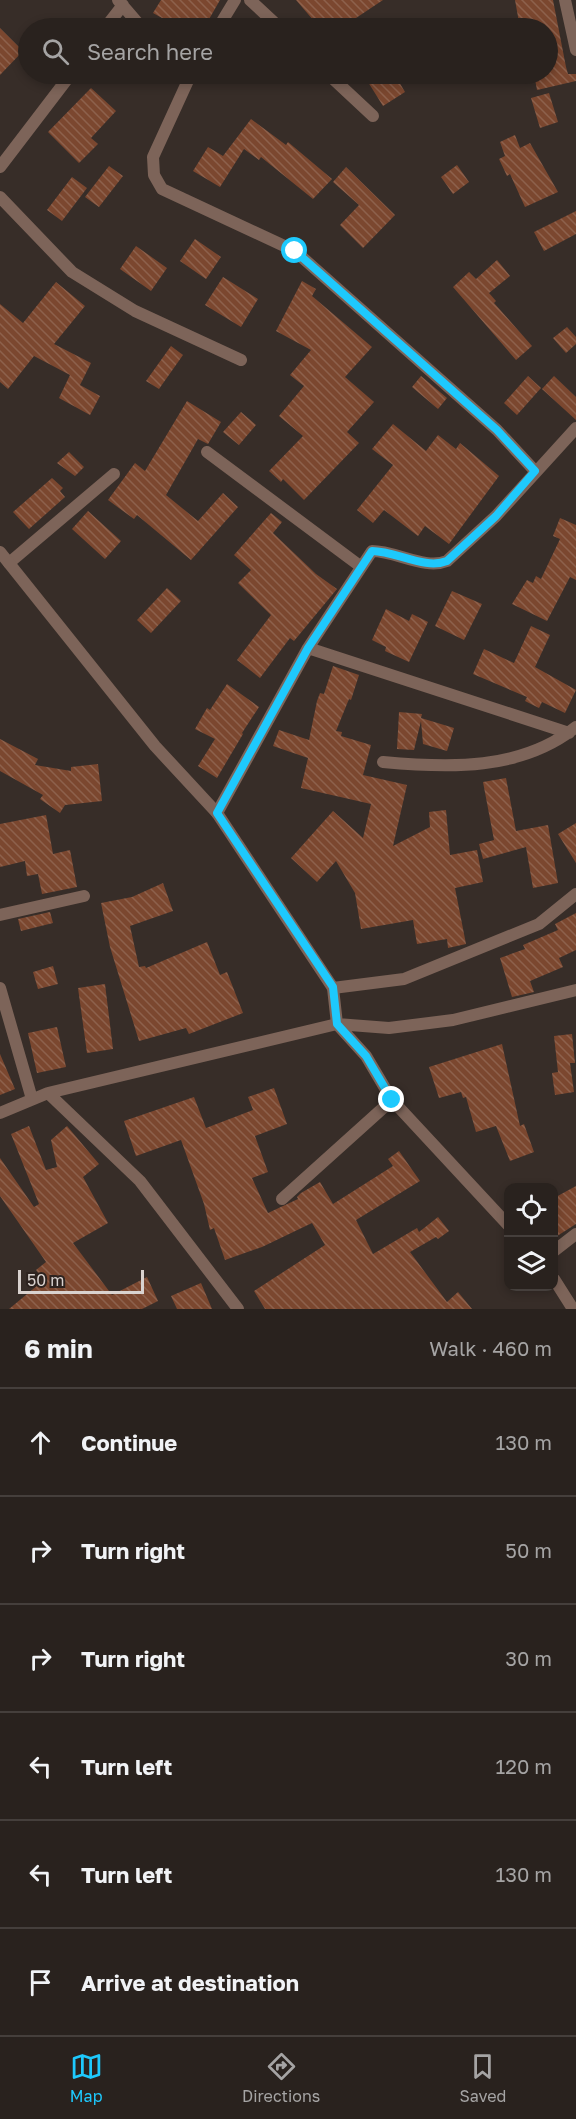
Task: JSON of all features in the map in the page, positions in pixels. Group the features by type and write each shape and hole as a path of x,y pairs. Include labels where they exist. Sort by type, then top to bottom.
{"street":[{"path":"224,18 235,0"},
{"path":"250,0 269,18"},
{"path":"565,0 576,50"},
{"path":"111,18 120,3 133,18"},
{"path":"0,167 63,84"},
{"path":"183,84 153,157 154,175 162,189 295,251 497,430 535,471"},
{"path":"338,84 372,116"},
{"path":"0,197 72,272 135,311 242,360"},
{"path":"217,813 308,648 372,551 383,551 438,565 447,561 496,516 576,428"},
{"path":"207,452 360,566"},
{"path":"9,563 114,474"},
{"path":"0,552 154,746 217,813 333,987 337,1024 366,1056 392,1100 504,1221"},
{"path":"308,648 573,730"},
{"path":"383,762 444,768 513,759 542,749 573,730"},
{"path":"333,987 404,979 539,924 576,894"},
{"path":"0,915 84,896"},
{"path":"0,988 32,1099"},
{"path":"0,1113 48,1093 337,1024 389,1028 443,1021 576,990"},
{"path":"48,1093 140,1181 238,1309"},
{"path":"282,1199 392,1100"},
{"path":"558,1248 576,1234"},
{"path":"558,1285 573,1309"}],"building":[{"path":"161,0 220,0 210,18 162,18 153,13"},
{"path":"296,0 383,0 356,18 311,18"},
{"path":"515,0 553,0 556,18 518,18"},
{"path":"558,26 568,74 576,74 576,81 537,90 536,84 558,84"},
{"path":"0,28 18,46 18,56 0,75"},
{"path":"369,84 400,84 405,92 383,106"},
{"path":"91,88 116,111 91,138 98,144 79,163 48,132"},
{"path":"549,93 558,122 540,128 531,98"},
{"path":"251,119 286,145 288,142 332,179 313,199 261,157 259,160 244,149 220,187 193,171 208,147 223,156"},
{"path":"515,135 520,148 530,143 558,192 525,207 510,174 507,176 499,159 505,156 500,142"},
{"path":"457,165 469,182 453,194 441,177"},
{"path":"109,166 123,176 99,207 85,197"},
{"path":"346,167 395,215 363,248 340,225 359,205 333,182"},
{"path":"72,177 87,188 62,221 47,210"},
{"path":"576,211 576,234 544,251 534,232"},
{"path":"195,239 221,257 206,279 180,261"},
{"path":"136,246 167,268 151,291 120,269"},
{"path":"497,260 510,276 489,293 496,301 494,303 532,346 516,360 453,287 469,272 476,279"},
{"path":"223,277 258,299 241,327 205,305"},
{"path":"302,281 316,289 312,296 372,347 345,377 374,402 347,432 359,443 304,500 283,479 281,482 269,471 303,436 279,416 304,386 290,375 311,350 276,331"},
{"path":"56,282 85,306 54,344 91,363 80,385 100,396 90,415 59,398 70,375 34,356 8,389 0,382 0,304 23,323"},
{"path":"567,327 576,337 576,344 566,353 553,338"},
{"path":"171,346 183,355 159,389 146,381"},
{"path":"421,376 447,398 438,409 412,387"},
{"path":"528,376 541,388 517,415 504,403"},
{"path":"554,376 576,397 576,420 542,389"},
{"path":"187,401 221,422 208,444 198,439 166,495 198,521 223,493 238,507 191,560 137,515 134,519 108,500 135,463 145,471"},
{"path":"241,412 256,425 239,445 223,432"},
{"path":"393,424 426,451 438,435 456,449 460,443 499,476 449,544 425,526 418,536 384,510 373,523 357,510 393,465 372,449"},
{"path":"69,452 84,467 75,476 57,463"},
{"path":"52,478 63,488 60,491 65,497 29,529 13,512"},
{"path":"88,511 121,541 105,559 72,529"},
{"path":"271,513 282,522 273,533 316,574 337,589 294,641 290,638 260,678 237,660 271,615 238,583 251,570 234,555"},
{"path":"560,518 576,525 576,580 570,577 547,621 512,604 527,580 533,583 536,576 541,579 560,539 553,536"},
{"path":"167,588 181,601 151,633 137,620"},
{"path":"452,591 482,604 464,640 435,626"},
{"path":"386,609 409,621 412,614 428,622 409,662 385,651 386,647 372,640"},
{"path":"531,626 550,635 535,667 576,690 565,713 542,702 539,708 525,701 527,697 473,674 484,649 514,663"},
{"path":"333,666 359,675 351,700 349,699 336,731 342,732 341,736 371,745 363,775 407,785 393,846 430,827 429,812 446,810 450,855 477,850 483,882 455,888 466,944 448,948 447,939 417,944 413,920 361,929 355,893 336,861 317,882 291,858 333,811 363,838 371,804 301,788 308,758 273,746 279,730 309,740 317,701 320,693 324,694"},
{"path":"227,684 259,707 217,778 198,766 215,739 195,729 207,708 210,710"},
{"path":"399,712 422,714 421,718 454,728 447,751 423,744 421,721 414,750 397,749"},
{"path":"0,739 38,759 35,765 71,771 71,767 98,764 102,801 65,805 60,813 40,799 43,795 0,771"},
{"path":"506,778 516,831 548,825 558,883 533,888 526,847 483,859 479,844 494,840 483,782"},
{"path":"46,815 53,854 70,850 77,887 42,894 38,874 27,876 25,861 0,867 0,824"},
{"path":"576,823 576,863 558,834"},
{"path":"163,883 173,911 130,926 139,967 145,966 146,968 207,942 220,975 227,972 243,1013 189,1034 186,1028 139,1041 110,947 101,903 132,897"},
{"path":"50,912 53,923 21,931 18,919"},
{"path":"576,913 576,950 559,958 563,967 530,981 534,992 512,997 500,958 525,949 523,945 558,930 555,924"},
{"path":"53,966 58,984 38,989 33,972"},
{"path":"105,984 113,1049 87,1053 78,988"},
{"path":"57,1027 66,1067 37,1073 28,1033"},
{"path":"572,1034 575,1063 570,1063 574,1092 555,1095 552,1073 558,1072 554,1036"},
{"path":"502,1044 520,1126 524,1124 534,1152 510,1161 496,1126 476,1132 466,1097 463,1098 461,1092 439,1098 429,1067"},
{"path":"0,1054 15,1089 0,1095"},
{"path":"274,1088 287,1124 255,1136 268,1172 252,1178 268,1213 298,1199 301,1193 320,1182 333,1204 393,1166 388,1159 399,1151 420,1181 356,1220 373,1254 417,1228 419,1232 438,1217 449,1231 438,1239 436,1237 410,1252 447,1302 458,1292 472,1309 265,1309 254,1291 325,1245 312,1223 262,1247 225,1260 214,1228 210,1230 204,1204 181,1140 136,1156 124,1121 194,1097 206,1128 253,1110 248,1097"},
{"path":"29,1126 46,1170 57,1167 51,1140 67,1126 99,1164 83,1177 108,1223 73,1243 112,1295 147,1277 158,1301 142,1309 9,1309 44,1280 36,1270 46,1262 0,1196 0,1158 34,1207 39,1204 11,1134"},
{"path":"576,1186 576,1224 558,1235 558,1196"},
{"path":"201,1283 212,1309 177,1309 171,1296"}],"route":[{"path":"295,251 497,430 535,471 496,516 447,561 438,565 383,551 372,551 308,648 217,813 333,987 337,1024 366,1056 392,1100"}]}
